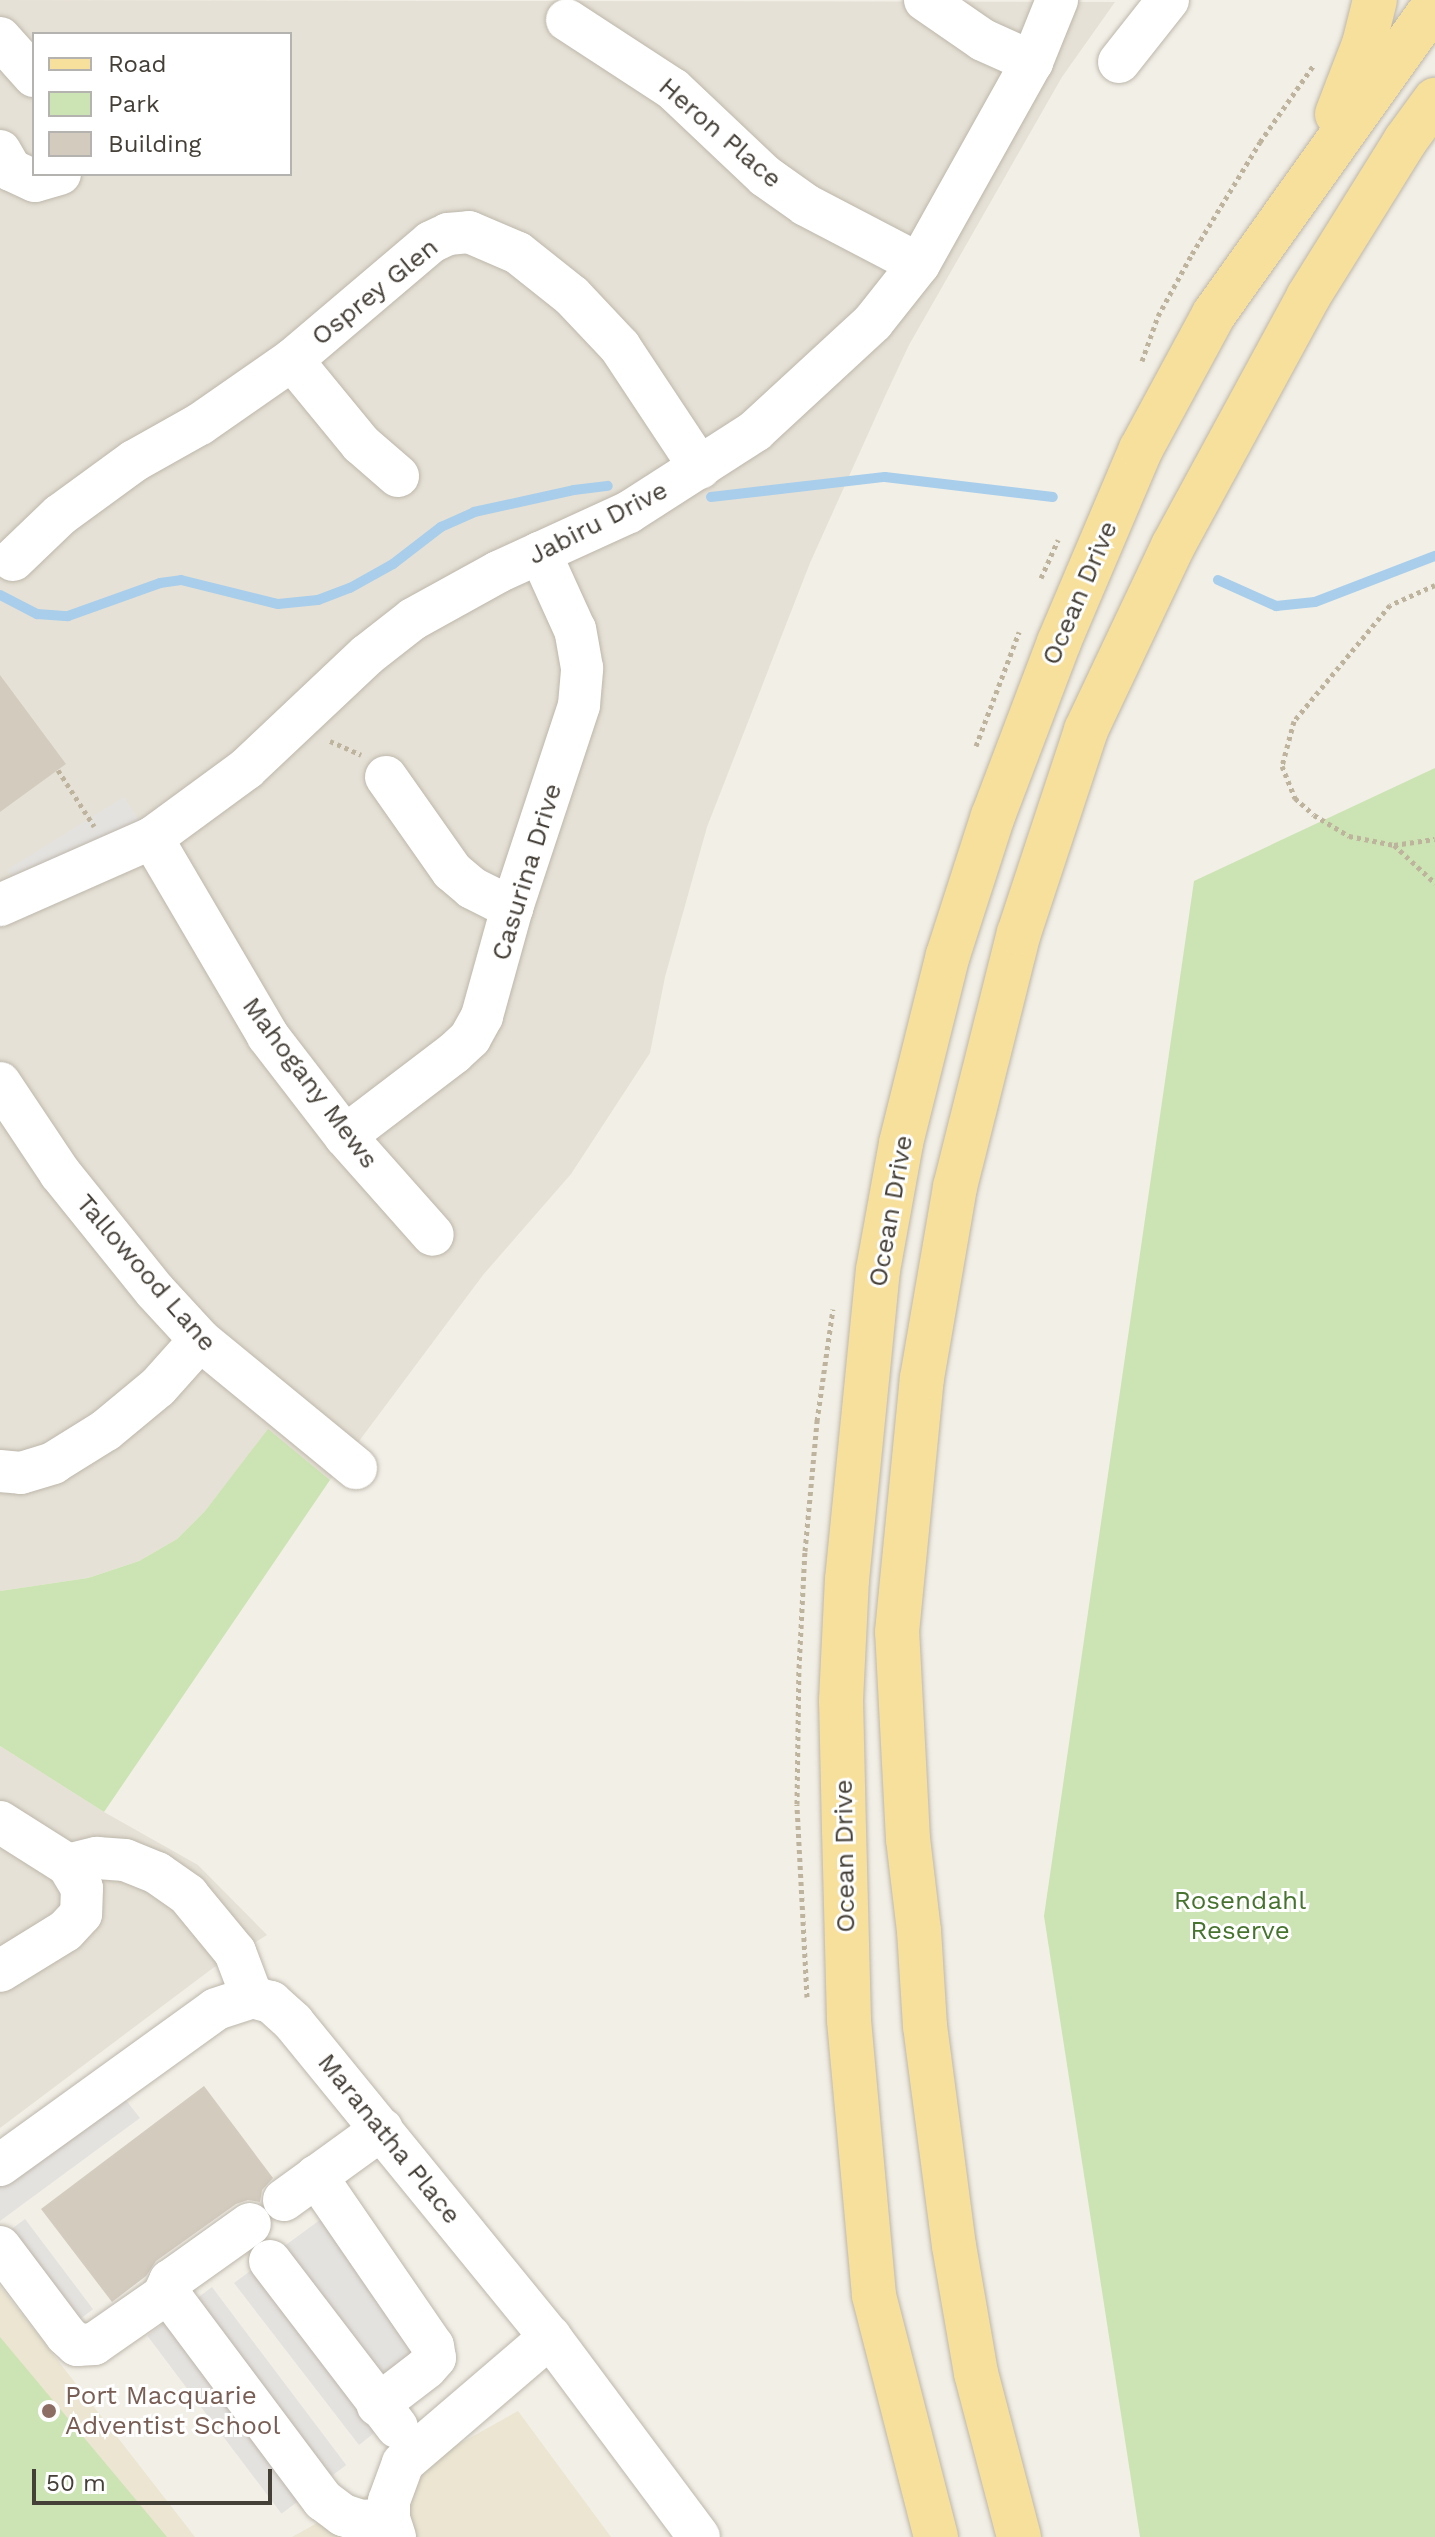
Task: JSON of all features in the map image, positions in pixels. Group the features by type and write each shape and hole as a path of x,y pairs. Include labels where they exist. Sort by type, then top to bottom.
{"main road":[{"path":"1330,152 1339,106 1364,44 1375,0"},
{"name":"Ocean Drive","path":"936,2537 874,2295 849,2020 841,1701 854,1501 878,1270 901,1143 948,955 993,816 1059,642 1141,449 1214,314 1435,4"},
{"path":"1019,2537 976,2373 954,2246 925,2026 919,1931 908,1839 897,1632 922,1378 955,1187 1019,933 1086,730 1173,546 1308,297 1405,141 1435,100"}],"street":[{"path":"925,0 983,40 1032,62"},
{"name":"Jabiru Drive","path":"0,905 152,838 237,777 367,655 413,619 453,595 629,512 755,431 830,366 873,322 919,264 1032,62 1057,0"},
{"path":"1119,62 1168,0"},
{"name":"Heron Place","path":"567,20 673,89 765,176 806,205 919,264"},
{"path":"0,38 32,74"},
{"path":"0,151 11,170 35,181 53,176"},
{"name":"Osprey Glen","path":"13,560 60,515 134,461 200,424 292,360 431,242 448,234 469,232 518,253 572,296 620,347 700,468"},
{"path":"292,360 361,444 398,476"},
{"name":"Casurina Drive","path":"345,1136 470,1038 482,1016 499,965 512,908 579,705 582,668 575,630 540,553"},
{"path":"386,777 452,871 472,888 512,908"},
{"name":"Mahogany Mews","path":"152,838 268,1036 345,1136 433,1235"},
{"name":"Tallowood Lane","path":"0,1083 60,1173 155,1291 200,1340 356,1468"},
{"path":"0,1471 21,1473 53,1463 106,1430 158,1387 200,1340"},
{"path":"0,1822 68,1865 82,1888 81,1914 65,1931 0,1971"},
{"path":"0,2165 216,2009 252,1997 235,1952 188,1895 157,1873 125,1860 97,1858 68,1865"},
{"name":"Maranatha Place","path":"252,1997 271,2002 293,2022 382,2129 550,2337 699,2537"},
{"path":"378,2405 426,2368 435,2358 433,2346 300,2188 382,2129"},
{"path":"0,2247 66,2335 77,2345 94,2344 163,2296 170,2281 250,2224"},
{"path":"270,2261 395,2426 420,2445"},
{"path":"163,2296 174,2301 323,2500 343,2515 392,2528 392,2487 403,2463 420,2445 550,2337"}],"path":[{"path":"1435,585 1390,605 1294,721 1282,766 1295,798 1314,815 1349,836 1394,845 1435,839"},
{"path":"292,725 305,734 350,748 386,777"},
{"path":"58,770 88,812 109,858"},
{"path":"1394,845 1435,883"}],"shaded area":[{"path":"0,0 1115,2 1062,77 909,345 810,563 707,827 665,977 650,1053 571,1174 483,1275 330,1480 268,1430 205,1511 177,1539 139,1561 88,1578 0,1591"},
{"path":"124,797 139,821 23,893 8,870"},
{"path":"0,1746 104,1812 198,1865 267,1935 213,1968 0,2128"},
{"path":"122,2095 140,2118 0,2221 0,2184"},
{"path":"354,2195 454,2345 455,2357 442,2379 359,2445 234,2283"},
{"path":"25,2219 93,2309 75,2323 7,2233"},
{"name":"Port Macquarie Adventist School","path":"0,2286 195,2537 0,2537"},
{"path":"212,2287 346,2465 282,2514 147,2336"},
{"path":"518,2411 611,2537 292,2537"}],"green space":[{"name":"Rosendahl Reserve","path":"1435,768 1435,2537 1140,2537 1044,1916 1194,881"},
{"path":"268,1429 330,1480 104,1812 0,1746 0,1591 88,1578 139,1561 177,1539 205,1511"},
{"name":"Port Macquarie Adventist School","path":"0,2337 167,2537 0,2537"}],"building":[{"path":"0,675 66,764 0,812"},
{"path":"204,2086 273,2178 262,2190 260,2202 248,2200 236,2204 156,2261 146,2276 112,2302 41,2209"}],"waterway":[{"path":"711,497 885,477 1053,497"},
{"path":"0,595 37,614 68,616 160,583 181,580 278,604 318,600 350,588 393,564 441,527 474,512 574,490 608,486"},
{"path":"1218,580 1276,606 1315,602 1435,556"}],"place":[{"name":"Port Macquarie Adventist School","path":"49,2411"}]}
